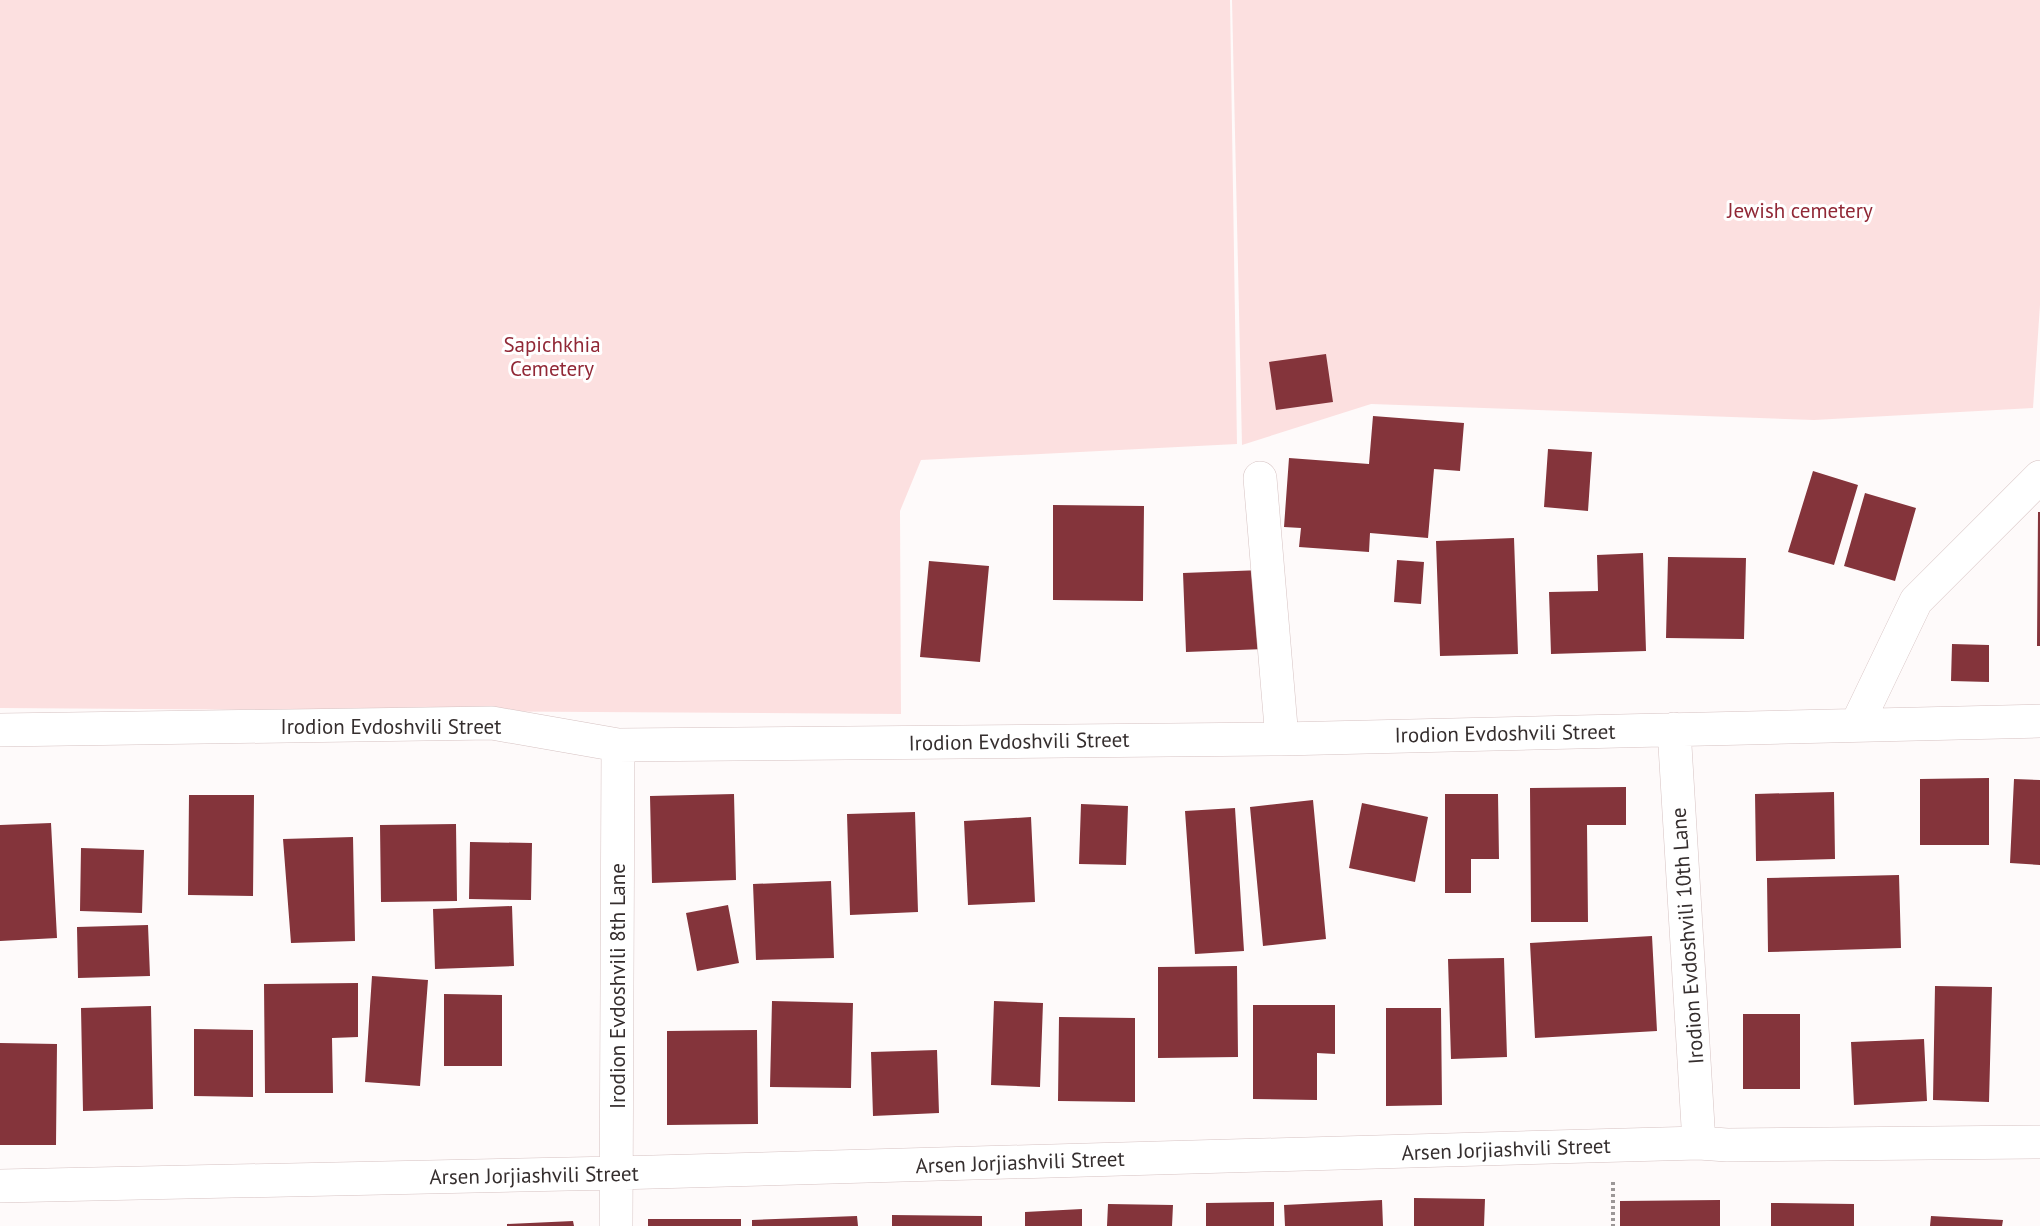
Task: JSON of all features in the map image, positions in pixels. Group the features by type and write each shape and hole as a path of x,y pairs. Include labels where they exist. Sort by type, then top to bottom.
{"street":[{"path":"1857,724 1916,602 2040,477"},
{"path":"1260,478 1282,739"},
{"name":"Irodion Evdoshvili Street","path":"0,730 492,723 618,745 1282,739 2040,721"},
{"name":"Irodion Evdoshvili 10th Lane","path":"1674,729 1699,1143"},
{"name":"Irodion Evdoshvili 8th Lane","path":"616,1226 618,745"},
{"name":"Arsen Jorjiashvili Street","path":"0,1186 616,1173 1699,1143 1727,1145 2040,1142"}],"path":[{"path":"1612,1146 1613,1226"}],"green space":[{"name":"Sapichkhia Cemetery","path":"0,0 1230,0 1237,444 921,460 900,511 901,714 0,708"},
{"name":"Jewish cemetery","path":"1232,0 2040,0 2040,305 2033,408 1814,420 1371,404 1242,445"}],"building":[{"path":"1326,354 1333,402 1276,410 1269,362"},
{"path":"1373,416 1464,423 1460,471 1434,469 1428,538 1370,533 1369,552 1299,547 1301,528 1284,527 1289,458 1369,464"},
{"path":"1548,449 1592,452 1588,511 1544,507"},
{"path":"1813,471 1858,485 1834,565 1788,552"},
{"path":"1865,493 1916,508 1895,581 1844,566"},
{"path":"1053,505 1144,506 1143,601 1053,600"},
{"path":"2038,512 2040,512 2040,646 2037,646"},
{"path":"1514,538 1518,654 1440,656 1436,541"},
{"path":"1643,553 1646,651 1551,654 1549,592 1598,591 1597,555"},
{"path":"1668,557 1746,558 1744,639 1666,638"},
{"path":"1397,560 1424,562 1421,604 1394,602"},
{"path":"929,561 989,566 980,662 920,657"},
{"path":"1262,570 1265,649 1186,652 1183,573"},
{"path":"1952,644 1989,645 1989,682 1951,681"},
{"path":"1989,778 1989,845 1920,845 1920,779"},
{"path":"2014,779 2040,780 2040,865 2010,863"},
{"path":"1626,787 1626,825 1587,825 1588,922 1531,922 1530,788"},
{"path":"1834,792 1835,859 1756,861 1755,794"},
{"path":"734,794 736,880 652,883 650,796"},
{"path":"1445,794 1498,794 1499,859 1471,859 1471,893 1445,893"},
{"path":"189,795 254,795 253,896 188,895"},
{"path":"1313,800 1326,939 1263,946 1250,807"},
{"path":"1362,803 1428,817 1415,882 1349,868"},
{"path":"1081,804 1128,806 1126,865 1079,864"},
{"path":"1235,808 1244,951 1195,954 1185,811"},
{"path":"915,812 918,912 850,915 847,814"},
{"path":"1031,817 1035,902 968,905 964,821"},
{"path":"51,823 57,938 0,941 0,825"},
{"path":"456,824 457,901 381,902 380,825"},
{"path":"353,837 355,941 291,943 283,839"},
{"path":"470,842 532,843 531,900 469,899"},
{"path":"81,848 144,850 142,913 80,911"},
{"path":"1899,875 1901,948 1768,952 1767,878"},
{"path":"831,881 834,958 756,960 753,884"},
{"path":"728,905 739,963 697,971 686,913"},
{"path":"512,906 514,966 435,969 433,909"},
{"path":"148,925 150,976 78,978 77,927"},
{"path":"1652,936 1657,1031 1535,1038 1530,943"},
{"path":"1504,958 1507,1057 1451,1059 1448,959"},
{"path":"1237,966 1238,1057 1158,1058 1158,967"},
{"path":"372,976 428,980 420,1086 365,1082"},
{"path":"358,983 358,1037 332,1038 333,1093 265,1093 264,984"},
{"path":"1935,986 1992,987 1989,1102 1933,1100"},
{"path":"444,994 502,995 502,1066 444,1066"},
{"path":"772,1001 853,1003 851,1088 770,1087"},
{"path":"994,1001 1043,1003 1040,1087 991,1085"},
{"path":"1253,1005 1335,1005 1335,1054 1317,1053 1317,1100 1253,1099"},
{"path":"151,1006 153,1109 83,1111 81,1008"},
{"path":"1386,1008 1441,1008 1442,1105 1386,1106"},
{"path":"1743,1014 1800,1014 1800,1089 1743,1089"},
{"path":"1059,1017 1135,1018 1135,1102 1058,1101"},
{"path":"194,1029 253,1030 253,1097 194,1096"},
{"path":"757,1030 758,1124 667,1125 667,1031"},
{"path":"1924,1039 1927,1101 1854,1105 1851,1042"},
{"path":"0,1043 57,1044 56,1145 0,1145"},
{"path":"937,1050 939,1113 873,1116 871,1052"},
{"path":"1414,1198 1485,1199 1484,1226 1414,1226"},
{"path":"1382,1200 1383,1226 1285,1226 1284,1205"},
{"path":"1720,1200 1720,1226 1620,1226 1620,1201"},
{"path":"1274,1202 1274,1226 1206,1226 1206,1203"},
{"path":"1771,1203 1854,1204 1854,1226 1771,1226"},
{"path":"1108,1204 1173,1205 1172,1226 1107,1226"},
{"path":"1082,1209 1082,1226 1025,1226 1025,1212"},
{"path":"892,1215 982,1216 982,1226 892,1226"},
{"path":"857,1216 858,1226 752,1226 752,1220"},
{"path":"1931,1216 2003,1220 2002,1226 1930,1226"},
{"path":"648,1219 741,1219 741,1226 648,1226"},
{"path":"573,1221 574,1226 507,1226 507,1224"}]}
